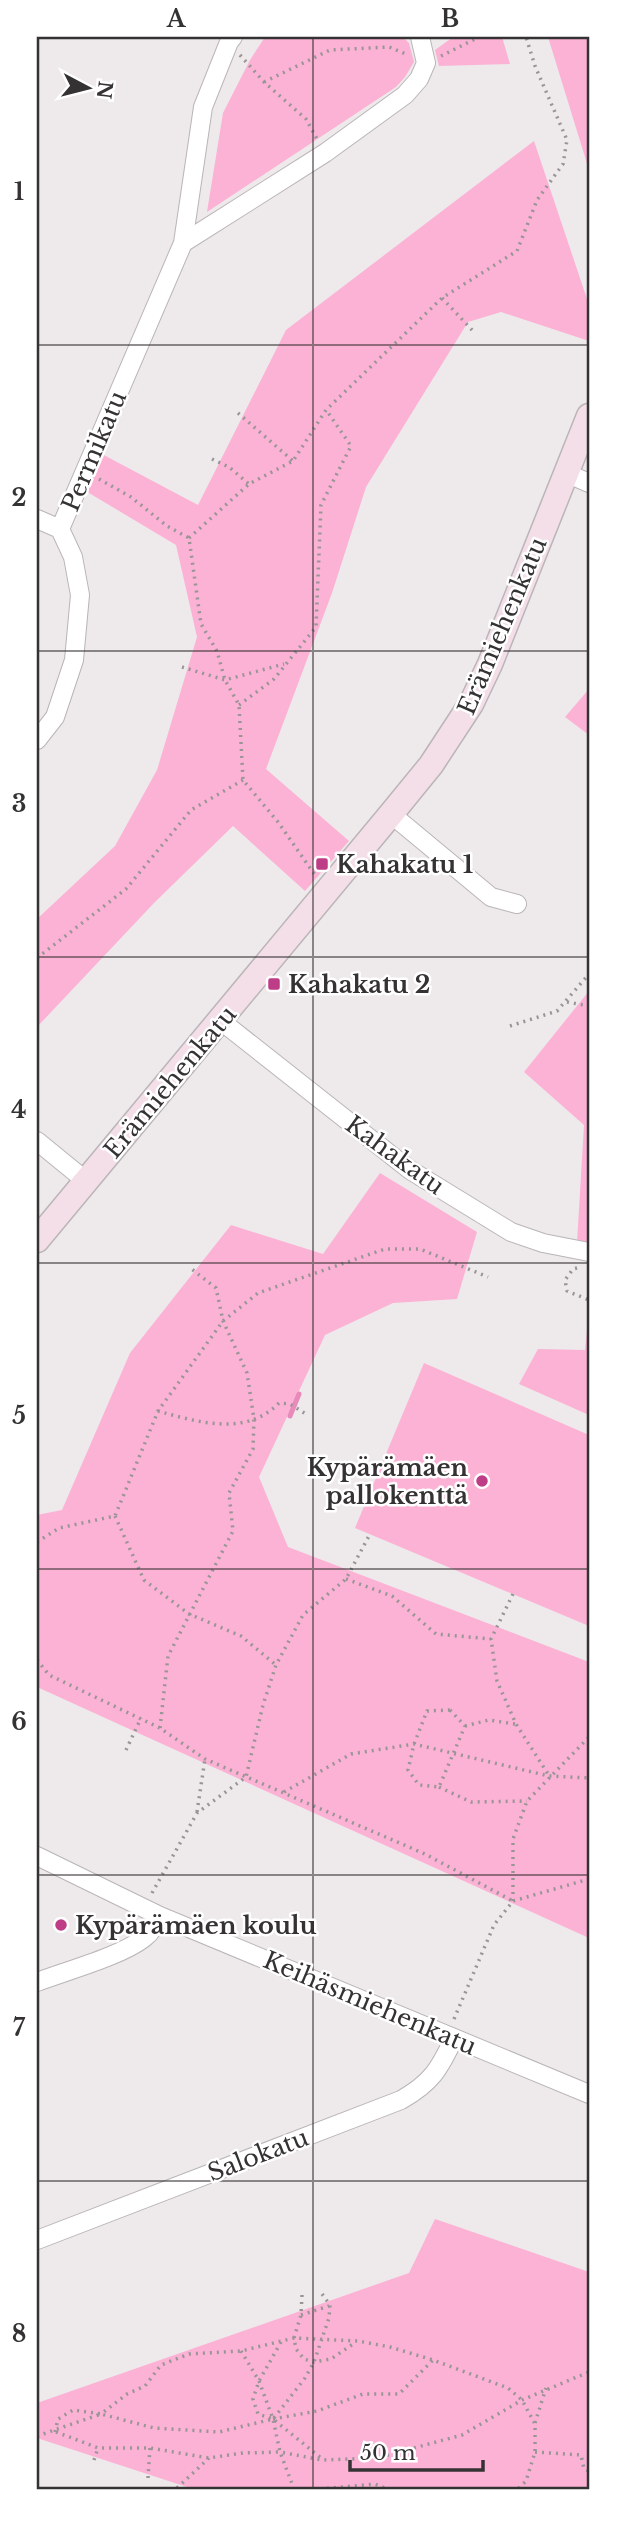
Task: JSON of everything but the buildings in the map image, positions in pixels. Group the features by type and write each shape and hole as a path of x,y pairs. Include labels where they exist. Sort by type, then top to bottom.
{"street":[{"path":"183,243 325,153 405,95 419,79 426,63 420,37"},
{"name":"Permikatu","path":"37,740 55,717 74,660 80,596 73,557 60,529 183,243 203,107 231,39"},
{"name":"Erämiehenkatu","path":"37,1240 431,765 471,704 490,664 589,416"},
{"path":"566,473 589,483"},
{"path":"37,519 60,529"},
{"path":"391,814 491,897 517,904"},
{"name":"Kahakatu","path":"221,1021 410,1170 511,1232 587,1259"},
{"path":"37,1141 86,1181"},
{"name":"Keihäsmiehenkatu","path":"37,1856 160,1916 589,2094"},
{"path":"37,1982 127,1948 145,1938 160,1916"},
{"name":"Salokatu","path":"37,2240 401,2100 423,2088 433,2076 450,2037"}],"path":[{"path":"264,82 330,50 389,47 426,63 479,37"},
{"path":"189,538 249,484 293,461 326,410 442,298 517,251 537,200 562,164 567,140 535,66 526,37"},
{"path":"231,39 264,82 306,119 325,153"},
{"path":"442,298 473,331"},
{"path":"239,705 274,679 316,627 321,505 351,446 326,410"},
{"path":"238,413 293,461"},
{"path":"212,459 229,467 249,484"},
{"path":"85,471 131,497 167,526 189,538"},
{"path":"189,538 201,624 217,651 225,680 239,705 243,779 278,822 327,892"},
{"path":"182,667 225,680 286,663"},
{"path":"37,958 126,889 191,810 243,779"},
{"path":"510,1026 557,1012 589,974"},
{"path":"568,1002 589,1006"},
{"path":"276,1665 241,1636 189,1614 144,1580 115,1516 158,1411 223,1321 258,1293 385,1250 420,1249 488,1277"},
{"path":"587,1259 573,1269 565,1280 567,1291 589,1300"},
{"path":"160,1728 168,1656 233,1531 229,1493 253,1449 254,1419 247,1373 223,1321 216,1288 189,1267"},
{"path":"158,1411 201,1423 231,1425 269,1413 279,1403 290,1404 306,1414"},
{"path":"37,1542 59,1528 115,1516"},
{"path":"197,1813 246,1777 263,1705 276,1665 303,1615 346,1579 370,1534"},
{"path":"346,1579 392,1596 436,1634 491,1639"},
{"path":"513,1594 491,1639 497,1681 516,1724 549,1776"},
{"path":"37,1660 49,1675 160,1728 205,1759 425,1854 513,1901"},
{"path":"465,1726 450,1710 426,1711 408,1770 419,1785 439,1787 471,1802 527,1801"},
{"path":"126,1750 141,1718"},
{"path":"465,1726 489,1720 516,1724"},
{"path":"439,1787 465,1726"},
{"path":"513,1901 513,1839 527,1801 589,1737"},
{"path":"283,1792 351,1754 414,1744 549,1776 589,1777"},
{"path":"143,1908 197,1813 205,1759"},
{"path":"450,2037 494,1925 513,1901 589,1879"},
{"path":"273,2419 314,2362 329,2318 330,2305 320,2291"},
{"path":"302,2295 301,2315 294,2338 296,2349 304,2359 314,2362 331,2359 358,2340"},
{"path":"301,2315 330,2305"},
{"path":"37,2436 101,2414 127,2394 145,2386 161,2365 189,2354 241,2351 294,2338 358,2340 433,2360 508,2388 522,2400 535,2424"},
{"path":"281,2341 259,2381 253,2399 258,2414 273,2419 322,2460"},
{"path":"241,2351 259,2381 294,2489 304,2489"},
{"path":"55,2432 58,2419 73,2410 101,2414 154,2428 219,2432 317,2411 363,2394 400,2394 433,2360"},
{"path":"55,2432 98,2448 150,2448 209,2458 243,2453 280,2452 322,2460 377,2458 462,2435 546,2388 588,2373"},
{"path":"519,2489 526,2481 535,2452 535,2424 546,2388"},
{"path":"94,2460 98,2448"},
{"path":"148,2478 150,2448"},
{"path":"535,2452 582,2455 584,2469 589,2471"},
{"path":"177,2488 209,2458"},
{"path":"320,2489 375,2484 387,2489"},
{"path":"442,2489 478,2489"}],"shaded area":[{"path":"265,37 403,37 409,43 414,62 396,87 207,212 223,113"},
{"path":"453,37 502,37 510,64 439,66 435,50"},
{"path":"548,37 589,37 589,170"},
{"path":"534,141 589,305 589,341 501,312 468,322 366,487 332,593 266,769 349,841 305,891 233,826 154,903 37,1027 37,919 115,846 157,770 197,637 176,545 84,490 100,453 198,505 286,330"},
{"path":"589,689 589,735 565,717"},
{"path":"589,991 589,1244 577,1243 584,1125 524,1072"},
{"path":"380,1173 477,1232 457,1299 393,1303 325,1335 259,1477 288,1547 589,1662 589,1938 37,1687 37,1515 62,1510 130,1353 231,1225 323,1254"},
{"path":"589,1312 589,1415 519,1384 538,1349 585,1350"},
{"name":"Kypärämäen pallokenttä","path":"424,1363 589,1435 589,1626 355,1528"},
{"path":"435,2219 589,2272 589,2489 193,2489 37,2438 37,2403 409,2273"}],"waterway":[{"path":"290,1416 299,1394"}],"place":[{"name":"Kahakatu 1","path":"322,864"},
{"name":"Kahakatu 2","path":"274,984"},
{"name":"Kypärämäen pallokenttä","path":"482,1481"},
{"name":"Kypärämäen koulu","path":"61,1925"}]}
